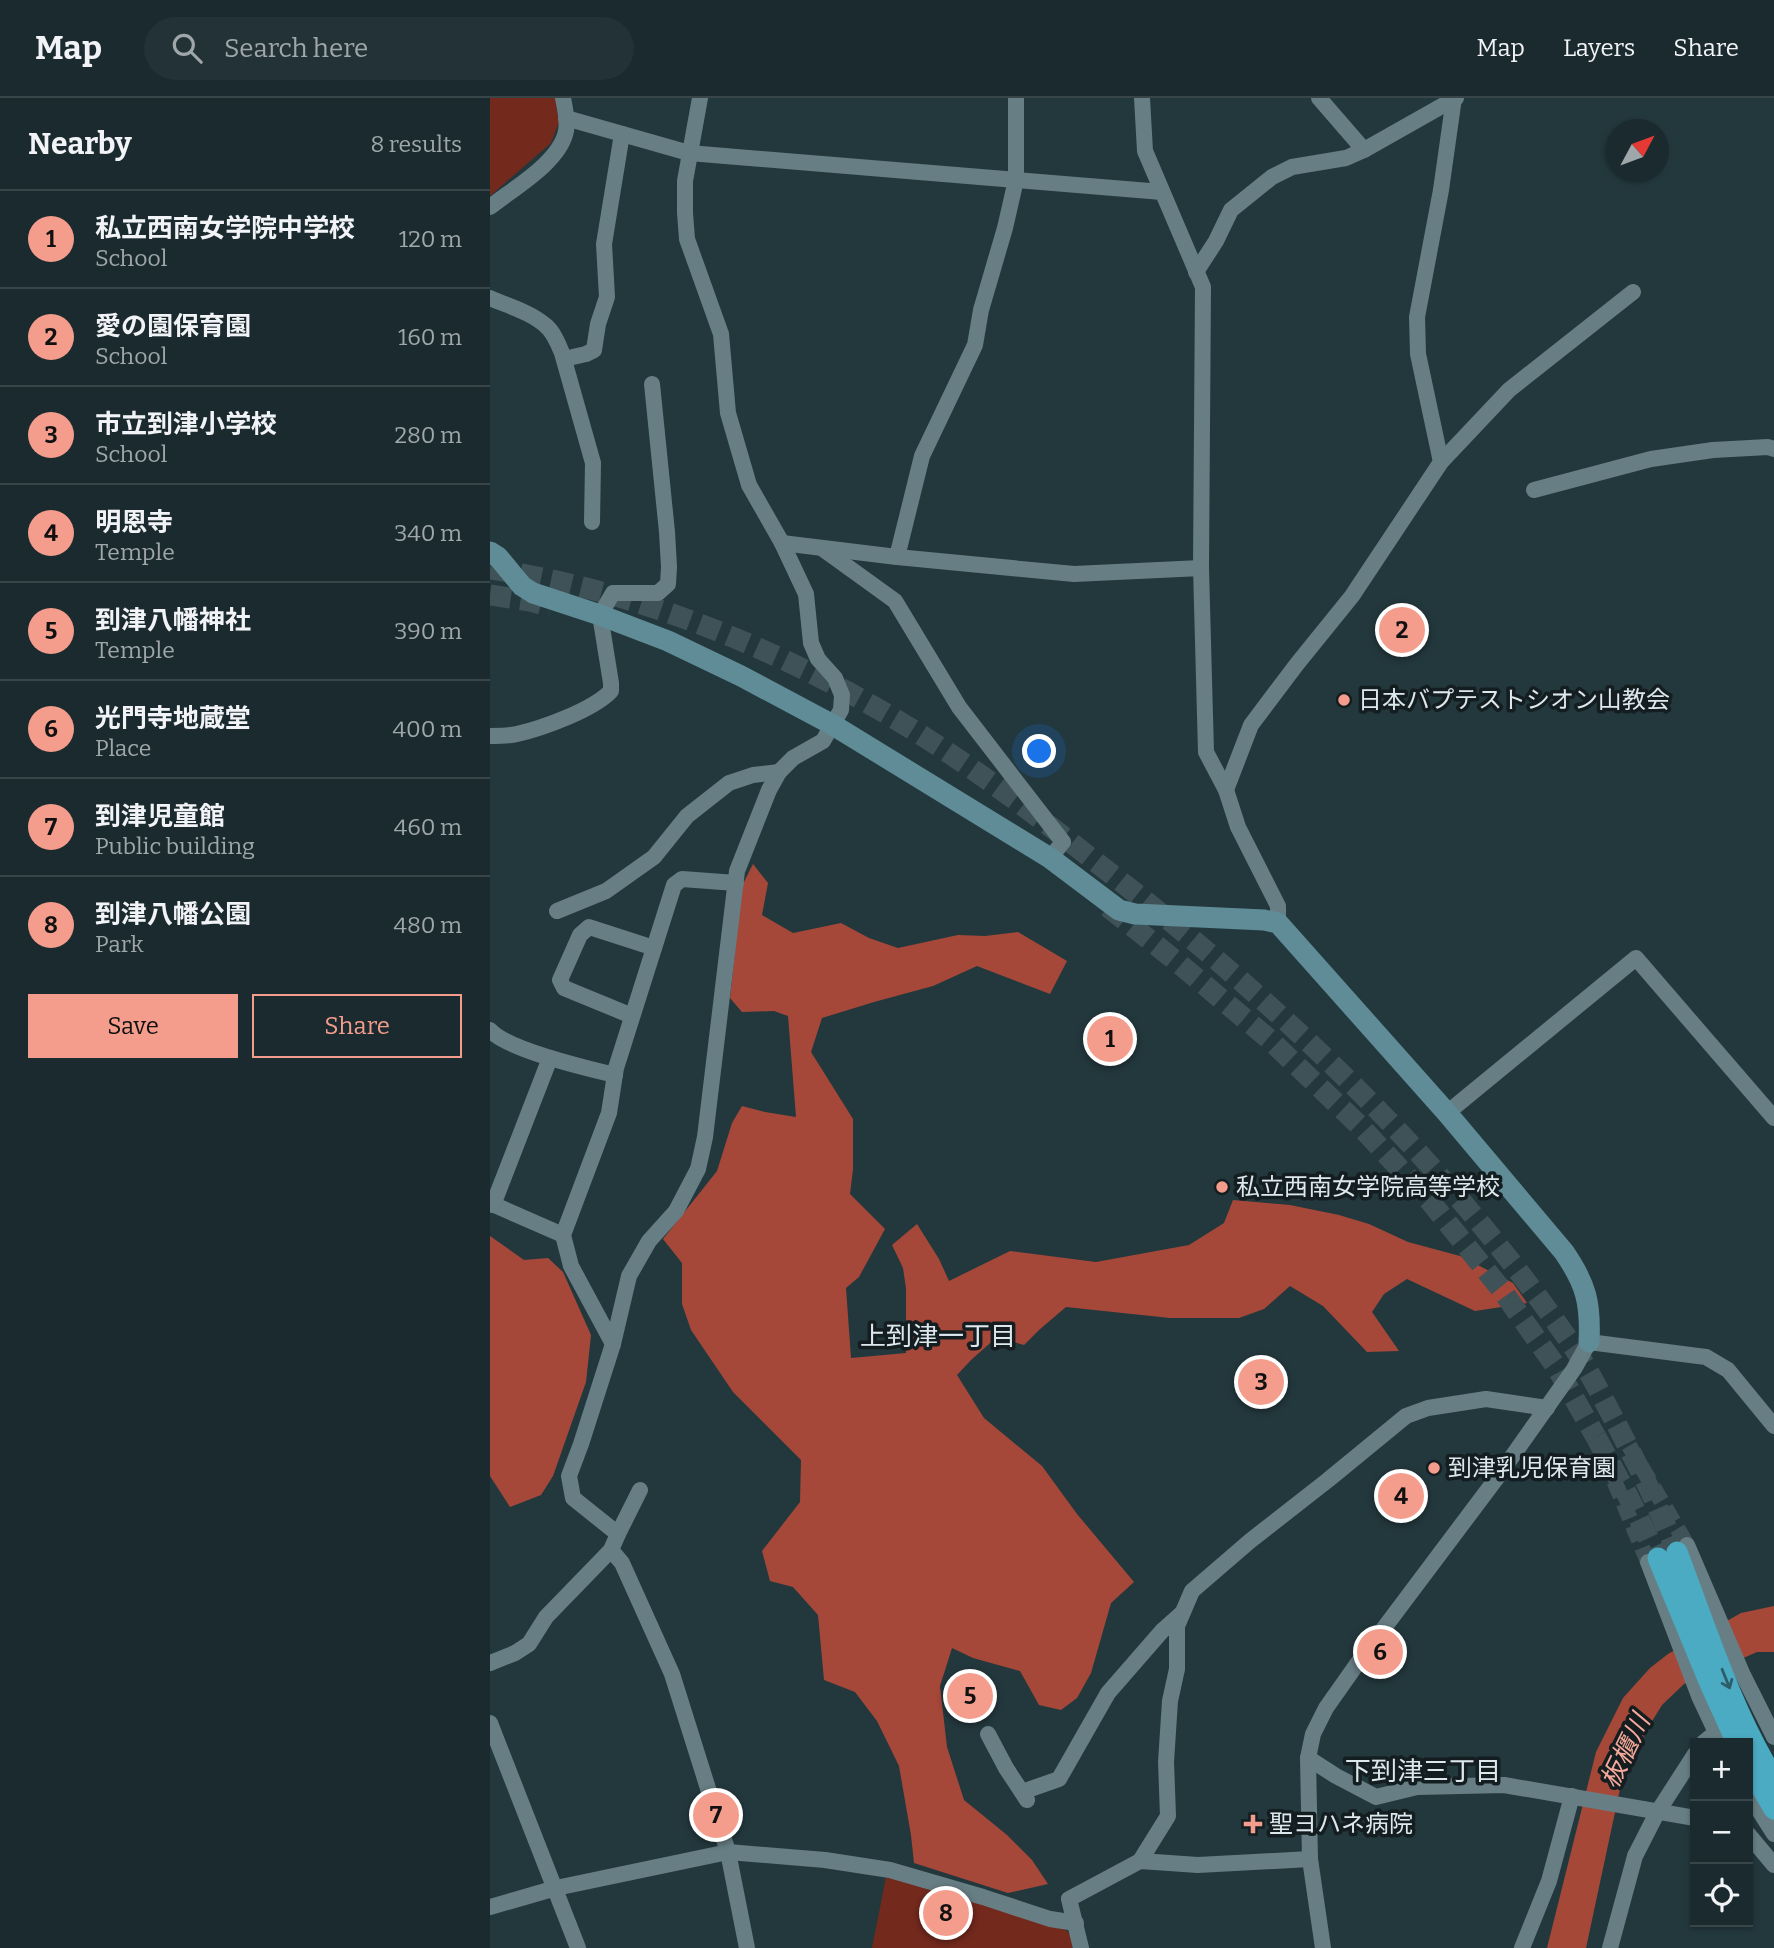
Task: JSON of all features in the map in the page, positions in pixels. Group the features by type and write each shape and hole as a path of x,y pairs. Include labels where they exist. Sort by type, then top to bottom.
{"highway":[{"path":"1667,1554 1693,1618 1774,1779"},
{"path":"1693,1618 1711,1686 1735,1738"},
{"path":"1753,1773 1774,1809"}],"street":[{"path":"490,207 549,161 565,133 563,98"},
{"path":"618,1534 573,1498 569,1476 582,1444 613,1344 629,1276 649,1241 676,1211 698,1169 705,1138 737,871 769,790 779,772 793,758 823,741 841,709 842,695 835,678 818,659 811,643 806,594 782,542 749,485 728,413 721,334 687,239 685,181 700,98"},
{"path":"897,558 922,456 975,345 981,310 1016,180 1016,98"},
{"path":"1142,98 1146,151 1203,287 1201,568 1206,752 1226,790 1238,827 1278,906 1278,923"},
{"path":"1319,98 1364,150"},
{"path":"1196,272 1216,241 1231,210 1272,177 1292,167 1346,158 1455,98"},
{"path":"1441,462 1418,354 1416,317 1441,190 1455,98"},
{"path":"566,118 689,153 1162,192"},
{"path":"565,359 594,350 598,324 607,297 604,244 622,134"},
{"path":"1226,790 1251,725 1352,596 1441,462 1509,390 1633,292"},
{"path":"490,298 545,325 565,359 593,463 592,522"},
{"path":"490,736 515,735 544,726 601,701 611,691 611,683 600,615 613,593 658,593 668,584 667,532 652,384"},
{"path":"1534,490 1651,459 1713,450 1774,449"},
{"path":"782,542 897,558 1074,574 1201,568"},
{"path":"820,547 895,601 959,707 1063,842 1050,858"},
{"path":"490,552 506,565 522,586 533,593 668,641 833,724 1050,858 1119,910 1135,914 1264,920 1278,923 1447,1113 1578,1272 1587,1295 1590,1318 1589,1342 1574,1369 1357,1664 1326,1708 1313,1734 1308,1758 1310,1859 1323,1948"},
{"path":"556,911 607,891 654,856 687,816 729,783 753,775 779,772"},
{"path":"613,1344 571,1266 563,1235 609,1113 615,1075 674,885 682,879 736,883"},
{"path":"632,1016 564,988 560,980 580,935 589,927 654,948"},
{"path":"1447,1113 1636,958 1774,1118"},
{"path":"490,1030 496,1037 550,1058 615,1075"},
{"path":"550,1058 491,1204 563,1235"},
{"path":"1589,1342 1706,1357 1728,1370 1774,1426"},
{"path":"1081,1948 1069,1899 1140,1861 1168,1816 1166,1762 1170,1701 1177,1669 1177,1626 1192,1591 1406,1416 1428,1408 1486,1399 1547,1408"},
{"path":"490,1663 529,1644 546,1617 611,1550 639,1490"},
{"path":"611,1550 622,1563 673,1674 728,1852 747,1948"},
{"path":"1667,1554 1693,1618 1699,1696 1719,1738"},
{"path":"988,1734 1024,1796 1059,1779 1108,1693 1162,1631 1183,1612"},
{"path":"1693,1618 1742,1673 1774,1737"},
{"path":"1709,1738 1731,1720 1774,1705"},
{"path":"490,1723 578,1948"},
{"path":"1308,1758 1335,1776 1376,1797 1416,1787 1504,1785 1690,1817"},
{"path":"1610,1948 1635,1856 1657,1813 1690,1762"},
{"path":"1522,1948 1549,1881 1572,1796"},
{"path":"1753,1801 1774,1834"},
{"path":"1753,1840 1774,1865"},
{"path":"490,1907 556,1888 728,1852 825,1860 890,1870 1051,1919 1076,1923"},
{"path":"1140,1861 1198,1865 1310,1859"}],"shaded area":[{"path":"490,98 555,98 559,122 551,143 490,196"},
{"path":"753,864 768,883 762,915 793,933 841,923 869,938 898,948 958,935 985,936 1018,932 1067,961 1050,994 977,966 933,986 822,1018 811,1052 853,1119 850,1194 885,1229 859,1277 846,1288 851,1358 906,1353 906,1288 903,1268 892,1245 917,1224 949,1281 1010,1251 1096,1262 1189,1245 1224,1223 1233,1200 1290,1205 1369,1224 1408,1242 1460,1256 1513,1283 1527,1303 1475,1311 1407,1279 1384,1294 1372,1312 1399,1351 1367,1352 1323,1306 1290,1286 1264,1309 1239,1318 1170,1318 1066,1307 1024,1345 997,1337 957,1375 984,1418 1042,1466 1077,1514 1134,1582 1111,1603 1091,1673 1077,1698 1061,1710 1039,1705 1020,1671 973,1658 952,1648 940,1686 947,1747 964,1800 1007,1835 1032,1860 1048,1884 1008,1893 914,1863 899,1766 877,1721 855,1692 824,1680 818,1615 793,1587 770,1581 762,1551 800,1502 801,1460 733,1392 691,1330 682,1304 682,1263 663,1239 717,1171 732,1123 742,1106 796,1117 788,1016 774,1011 742,1012 730,998 742,886"},
{"path":"490,1236 524,1260 548,1258 563,1272 591,1335 586,1382 553,1476 541,1495 510,1507 490,1476"},
{"path":"886,1877 979,1902 1066,1930 1071,1936 1072,1948 872,1948"}],"water":[{"name":"板櫃川","path":"1774,1606 1774,1652 1757,1652 1684,1684 1662,1705 1646,1731 1620,1789 1586,1948 1547,1948 1596,1752 1623,1698 1650,1668 1668,1654 1741,1613"}],"tunnel":[{"path":"490,569 547,579 662,610 773,655 827,681 929,740 1031,812 1129,888 1252,991 1369,1101 1477,1220 1527,1283 1580,1357 1617,1425"},
{"path":"490,595 551,607"},
{"path":"1108,907 1270,1040 1358,1124 1429,1200 1501,1289 1557,1368 1596,1437"},
{"path":"1617,1425 1687,1545"},
{"path":"1617,1425 1677,1552"},
{"path":"1596,1437 1648,1562"},
{"path":"1596,1437 1658,1558"}],"place":[{"name":"愛の園保育園","path":"1402,630"},
{"name":"日本バプテストシオン山教会","path":"1344,700"},
{"name":"私立西南女学院中学校","path":"1110,1039"},
{"name":"私立西南女学院高等学校","path":"1222,1187"},
{"name":"市立到津小学校","path":"1261,1382"},
{"name":"到津乳児保育園","path":"1434,1468"},
{"name":"明恩寺","path":"1401,1496"},
{"name":"光門寺地蔵堂","path":"1380,1652"},
{"name":"到津八幡神社","path":"970,1696"},
{"name":"到津児童館","path":"716,1815"},
{"name":"聖ヨハネ病院","path":"1253,1824"},
{"name":"到津八幡公園","path":"946,1913"}],"district":[{"name":"上到津一丁目","path":"938,1336"},
{"name":"下到津三丁目","path":"1423,1771"}]}
